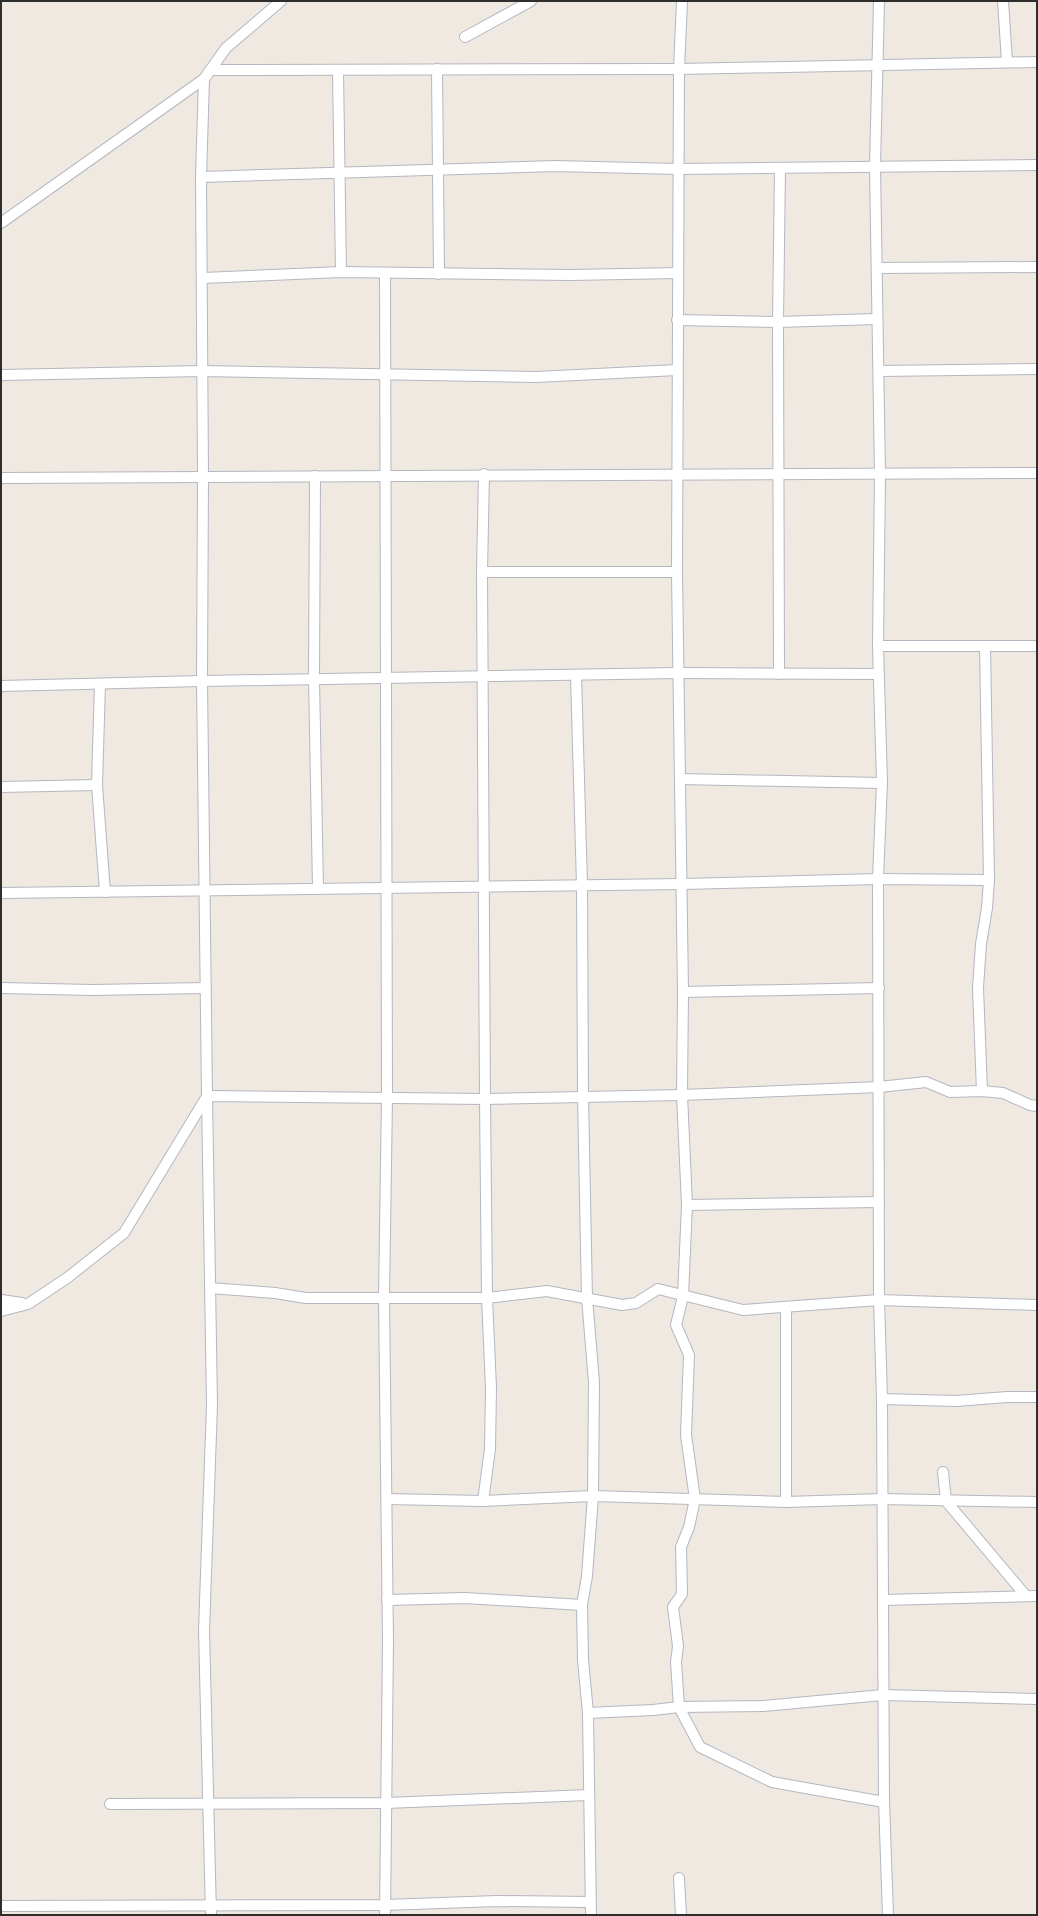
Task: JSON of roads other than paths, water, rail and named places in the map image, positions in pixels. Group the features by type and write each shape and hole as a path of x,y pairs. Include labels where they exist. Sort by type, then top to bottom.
{"street":[{"path":"1,224 204,79 226,48 281,1"},
{"path":"465,37 531,1"},
{"path":"682,1 679,68 678,320 676,370 678,474 678,673 683,992 682,1095 687,1205 683,1296 676,1325 689,1355 686,1435 695,1499 689,1527 681,1547 682,1594 673,1607 678,1646 676,1662 679,1707 700,1747 772,1782 884,1802"},
{"path":"879,1 875,166 876,319 879,371 880,475 878,646 882,783 878,879 879,1300 882,1399 884,1802 888,1915"},
{"path":"1003,1 1007,62"},
{"path":"210,70 679,68 1037,62"},
{"path":"437,69 439,274"},
{"path":"338,70 342,272"},
{"path":"204,79 201,177 203,890 212,1405 204,1630 211,1910"},
{"path":"201,177 555,166 678,169 1037,165"},
{"path":"779,674 778,322 780,168"},
{"path":"876,268 1037,267"},
{"path":"202,278 342,272 570,276 678,273"},
{"path":"385,273 384,373 387,476 387,1098 384,1298 388,1499 385,1910"},
{"path":"678,320 778,322 876,319"},
{"path":"879,371 1037,369"},
{"path":"1,375 202,371 384,373 536,377 676,370"},
{"path":"1,478 484,474 880,475 1037,473"},
{"path":"482,1501 490,1449 491,1388 485,1099 484,676 482,572 484,474"},
{"path":"315,476 314,679 318,888"},
{"path":"482,572 677,572"},
{"path":"878,646 1037,646"},
{"path":"982,1091 978,988 981,944 987,908 989,880 985,646"},
{"path":"1,686 678,673 879,674"},
{"path":"576,675 582,885 583,1096 587,1298 594,1382 593,1496 587,1576 582,1605 583,1660 588,1713 591,1915"},
{"path":"100,684 97,785 105,892"},
{"path":"680,779 882,783"},
{"path":"1,787 97,785"},
{"path":"1,893 682,884 878,879 989,880"},
{"path":"1,988 92,990 205,988"},
{"path":"683,992 879,988"},
{"path":"207,1096 485,1099 682,1095 879,1087 926,1082 950,1092 982,1091 1003,1093 1030,1106 1037,1106"},
{"path":"1,1311 28,1304 67,1278 124,1233 207,1096"},
{"path":"687,1205 879,1202"},
{"path":"210,1288 275,1293 306,1298 488,1298 547,1291 622,1305 636,1303 658,1289 743,1310 879,1300 1037,1305"},
{"path":"1,1300 28,1304"},
{"path":"786,1308 786,1502"},
{"path":"882,1399 956,1402 1007,1397 1037,1397"},
{"path":"943,1472 946,1501 1026,1596"},
{"path":"388,1499 482,1501 593,1496 786,1502 882,1499 1037,1502"},
{"path":"883,1600 1037,1596"},
{"path":"388,1600 465,1598 582,1605"},
{"path":"588,1713 653,1710 679,1707 763,1706 883,1695 1037,1699"},
{"path":"110,1804 386,1803 589,1795"},
{"path":"679,1878 680,1915"},
{"path":"1,1906 211,1910 385,1910 497,1901 590,1902"}]}
